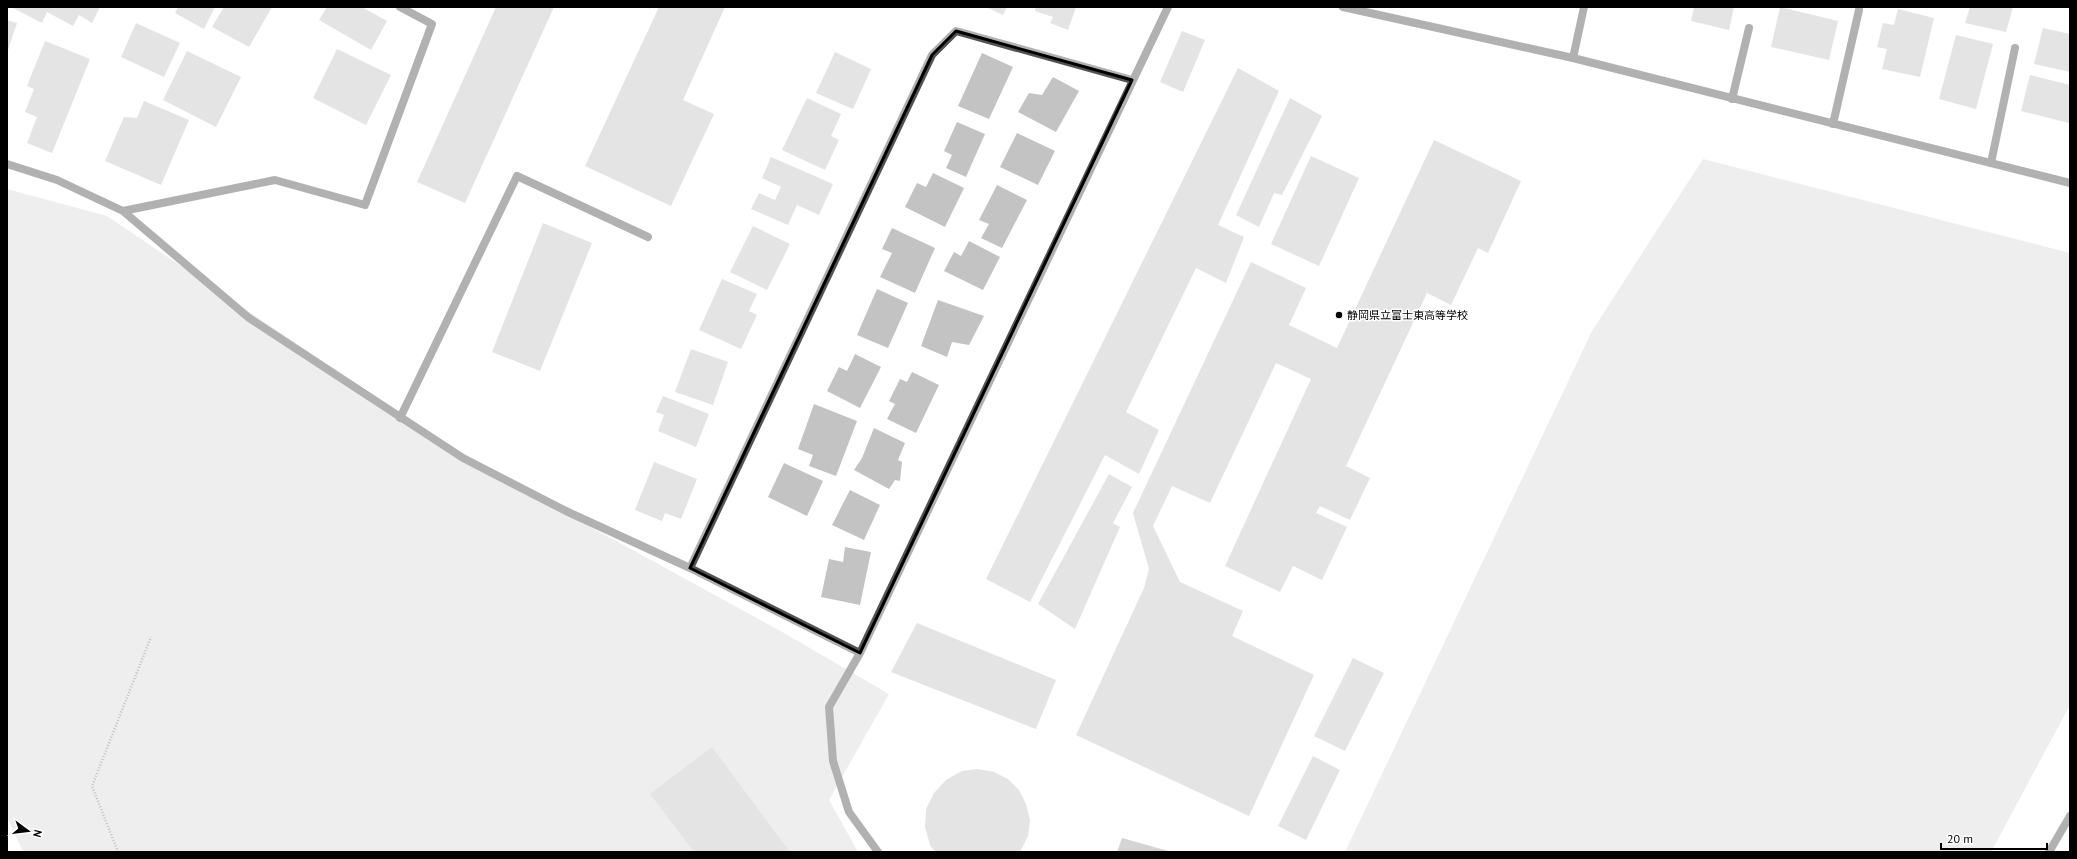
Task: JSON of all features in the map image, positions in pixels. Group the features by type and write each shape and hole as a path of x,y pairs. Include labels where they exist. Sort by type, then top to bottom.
{"street":[{"path":"123,211 275,180 365,205 432,24 400,7"},
{"path":"878,852 849,812 833,761 829,707 860,654 1168,7"},
{"path":"1343,7 1573,58 2070,183"},
{"path":"1573,58 1584,7"},
{"path":"1833,124 1859,10"},
{"path":"1732,99 1749,28"},
{"path":"690,568 932,55 956,31 1132,80"},
{"path":"1991,164 2015,48"},
{"path":"7,164 57,180 123,211 249,318 463,458 566,511 690,568 860,654"},
{"path":"400,418 517,176 648,237"},
{"path":"2049,852 2070,816"}],"path":[{"path":"118,852 92,786 151,637"}],"highlighted area":[{"path":"956,31 1132,80 860,653 690,568 932,55"}],"shaded area":[{"path":"1703,159 2070,253 2070,705 1991,852 1345,852 1592,331"},
{"path":"7,189 107,216 472,462 784,633 889,694 829,800 858,852 23,852 7,817"},
{"path":"1122,838 1172,852 1117,852"}],"building":[{"path":"11,7 100,7 92,23 79,15 73,26 47,12 42,23"},
{"path":"178,7 215,7 204,29 175,13"},
{"path":"224,7 272,7 249,47 212,27"},
{"path":"327,7 362,7 387,21 371,50 319,20"},
{"path":"496,7 554,7 465,203 417,182"},
{"path":"659,7 725,7 683,100 714,114 671,206 585,166"},
{"path":"986,7 1007,7 1003,15"},
{"path":"1036,7 1076,7 1068,30 1050,23 1053,17 1035,11"},
{"path":"1694,7 1734,7 1729,30 1691,21"},
{"path":"1780,7 1838,21 1829,60 1771,47"},
{"path":"1970,7 2013,7 2006,32 1965,23"},
{"path":"1898,9 1934,18 1920,77 1882,69 1887,49 1877,47 1883,23 1894,25"},
{"path":"7,20 17,23 7,53"},
{"path":"136,23 180,43 164,77 121,57"},
{"path":"2043,28 2070,34 2070,72 2034,64"},
{"path":"1182,31 1205,40 1183,92 1160,82"},
{"path":"1956,35 1993,44 1976,109 1939,99"},
{"path":"45,41 90,59 52,153 27,143 37,117 25,112 34,89 27,86"},
{"path":"337,49 391,75 366,125 313,98"},
{"path":"187,51 241,77 216,127 163,100"},
{"path":"835,52 871,69 853,109 816,93"},
{"path":"982,53 1013,67 989,119 958,106"},
{"path":"1238,68 1279,91 1218,225 1244,237 1226,283 1196,268 1126,412 1159,430 1139,474 1105,455 1030,602 986,579"},
{"path":"2030,75 2070,85 2069,123 2021,111"},
{"path":"1053,77 1079,91 1056,132 1018,112 1029,93 1042,95"},
{"path":"807,98 841,114 831,136 839,140 825,170 782,150"},
{"path":"1290,98 1322,116 1282,195 1274,193 1259,227 1236,215"},
{"path":"144,101 189,120 161,185 105,161 124,117 137,118"},
{"path":"957,122 985,134 966,177 946,168 952,155 944,151"},
{"path":"1017,133 1055,151 1038,185 1000,167"},
{"path":"1434,140 1521,181 1488,253 1478,248 1451,305 1427,293 1346,466 1370,478 1350,520 1320,506 1316,513 1347,527 1322,580 1293,566 1280,592 1225,566 1311,379 1276,363 1210,503 1172,486 1153,526 1180,582 1243,611 1232,636 1314,675 1249,816 1076,735 1144,588 1149,569 1133,513 1251,262 1306,288 1289,325 1337,348"},
{"path":"1311,156 1359,178 1319,266 1271,244"},
{"path":"771,157 833,184 819,215 797,205 788,225 751,209 759,193 775,200 781,187 762,178"},
{"path":"933,173 964,188 945,227 905,207 917,183 926,187"},
{"path":"997,185 1027,200 1002,248 981,238 989,224 979,220"},
{"path":"543,223 592,243 540,371 492,352"},
{"path":"753,226 790,244 767,290 730,272"},
{"path":"892,228 935,248 915,293 880,277 892,253 882,249"},
{"path":"969,241 1000,257 983,290 944,271 954,252 961,256"},
{"path":"722,279 757,294 749,311 757,315 741,349 699,330"},
{"path":"877,289 908,303 888,348 857,335"},
{"path":"938,300 984,316 969,345 952,342 947,357 921,346"},
{"path":"691,349 728,362 713,405 675,392"},
{"path":"855,354 881,367 860,408 827,391 839,367 847,371"},
{"path":"912,372 939,385 916,433 887,419 895,404 889,401 900,379 907,382"},
{"path":"663,396 709,414 696,447 658,431 664,415 656,412"},
{"path":"814,404 857,421 836,476 809,466 813,455 798,449"},
{"path":"874,428 905,443 898,460 902,462 900,481 895,480 889,489 854,470 862,458"},
{"path":"654,462 697,479 681,519 665,513 662,521 635,510"},
{"path":"784,463 823,481 807,516 768,497"},
{"path":"1109,474 1132,487 1113,523 1120,527 1075,629 1038,604"},
{"path":"850,490 880,505 864,540 832,525"},
{"path":"845,547 871,552 860,605 821,597 829,559 843,562"},
{"path":"917,623 1056,680 1036,729 891,672"},
{"path":"1353,658 1384,673 1345,751 1314,736"},
{"path":"712,747 790,852 694,852 650,794"},
{"path":"1313,756 1340,770 1306,840 1278,826"},
{"path":"978,769 994,772 1008,779 1019,790 1026,804 1030,820 1028,836 1020,852 935,852 930,845 925,827 926,809 934,793 946,780 962,771"}],"place":[{"name":"静岡県立富士東高等学校","path":"1339,315"}]}
